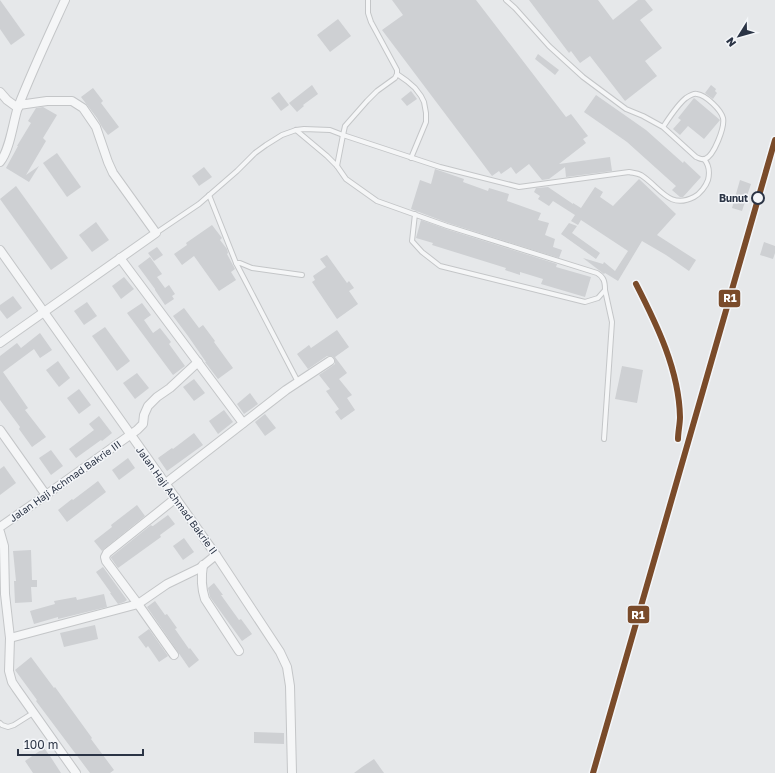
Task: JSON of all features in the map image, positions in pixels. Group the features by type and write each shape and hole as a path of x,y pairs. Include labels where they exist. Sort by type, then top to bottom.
{"street":[{"path":"1,160 32,72 65,0"},
{"path":"0,92 7,100 19,106 47,101 72,101 83,108 96,127 113,173 156,232 0,343"},
{"name":"Jalan Haji Achmad Bakrie II","path":"0,250 130,435 166,483 276,644 287,667 290,686 292,773"},
{"path":"120,258 244,423"},
{"path":"166,483 286,390 330,361"},
{"name":"Jalan Haji Achmad Bakrie III","path":"0,527 137,430 143,424 144,415 148,406 198,362"},
{"path":"0,430 46,495"},
{"path":"174,655 105,558 107,553 176,498"},
{"path":"0,532 4,546 5,594 10,638 10,677 33,713 76,773"},
{"path":"10,638 138,604 167,584 193,572 216,555"},
{"path":"203,565 201,581 205,599 238,651"}],"lane":[{"path":"337,166 345,126 377,91 395,78 397,74 397,70 371,22 368,13 368,0"},
{"path":"506,0 549,46 583,77 626,109 663,127 696,157 704,159 710,156 715,147 723,122 723,117 712,102 697,94 687,97 663,127"},
{"path":"397,74 415,88 424,102 426,112 426,122 411,158"},
{"path":"156,232 183,215 209,195 255,153 282,135 296,130 330,130 440,167 518,187 629,172 640,174 667,197 678,201 688,200 697,195 706,184 709,170 704,159"},
{"path":"296,130 327,156 337,166 346,179 377,201 447,226 601,275 605,284 612,322 604,439"},
{"path":"209,195 236,263 298,382"},
{"path":"415,214 412,241 422,252 440,266 585,302 598,298 605,290"},
{"path":"236,263 252,268 302,275"},
{"path":"0,723 8,727 33,713"}],"building":[{"path":"0,0 25,35 11,45 0,29"},
{"path":"392,0 476,0 566,117 571,114 588,136 583,139 586,143 559,164 610,157 612,171 566,177 565,167 549,179 542,180 529,164 516,174 511,167 501,174 499,171 492,176 382,30 403,15"},
{"path":"529,0 598,0 613,20 638,0 645,0 653,10 640,20 662,48 645,61 657,76 625,101 590,56 580,63 571,51 569,53"},
{"path":"338,19 351,36 330,52 317,35"},
{"path":"538,54 559,70 555,75 535,59"},
{"path":"312,85 318,94 303,105 304,106 297,112 289,103"},
{"path":"711,85 716,89 715,91 717,93 713,99 705,93"},
{"path":"93,88 103,101 101,103 119,127 108,135 81,97"},
{"path":"411,91 417,99 407,106 401,99"},
{"path":"279,92 289,105 281,111 271,98"},
{"path":"596,95 646,130 701,177 683,197 680,197 672,190 676,186 627,142 584,112"},
{"path":"694,98 720,120 704,139 688,126 680,135 673,129 681,120 678,118"},
{"path":"43,107 57,115 43,138 46,141 26,175 39,166 29,182 6,168 31,123 28,121 36,108"},
{"path":"57,153 81,187 67,197 43,163"},
{"path":"204,167 212,177 199,186 192,176"},
{"path":"435,169 464,179 463,182 488,191 489,188 509,194 507,201 541,213 538,220 549,223 545,235 555,239 553,247 562,250 559,258 448,223 411,209 420,180 431,184"},
{"path":"639,179 676,214 657,235 696,260 689,271 642,241 618,281 605,273 604,274 583,258 603,264 604,262 615,271 628,251 581,220 578,225 571,221 575,215 553,201 549,206 538,199 540,196 534,192 536,188 548,187 581,208 595,187 603,192 600,197 613,206"},
{"path":"740,180 751,184 742,211 732,208"},
{"path":"16,186 68,258 51,270 0,199"},
{"path":"421,220 557,264 556,267 591,277 585,297 541,284 543,279 520,272 520,275 505,270 506,268 432,245 433,243 416,238"},
{"path":"96,222 109,240 92,252 79,235"},
{"path":"569,223 577,226 572,233 600,253 596,259 561,234"},
{"path":"212,225 222,238 220,240 227,249 227,254 235,269 231,272 236,280 219,291 194,256 182,265 174,254 187,245 186,243"},
{"path":"764,242 775,246 773,259 760,255"},
{"path":"157,247 163,255 154,261 148,253"},
{"path":"327,255 347,283 349,281 354,288 349,291 358,304 337,319 312,282 315,280 313,276 326,267 320,259"},
{"path":"150,257 162,274 157,277 165,288 169,285 175,294 172,296 174,299 165,305 138,266"},
{"path":"124,277 134,289 121,299 112,286"},
{"path":"13,296 22,308 7,319 0,310 0,305"},
{"path":"87,302 97,316 84,325 74,311"},
{"path":"142,303 151,315 144,320 153,333 160,328 171,342 169,344 185,366 173,375 127,313"},
{"path":"184,308 199,328 203,325 233,368 218,379 173,316"},
{"path":"105,327 130,361 117,371 92,336"},
{"path":"337,330 349,347 335,357 347,373 339,379 352,395 347,398 355,410 341,420 335,412 339,409 326,391 330,389 319,375 335,364 334,358 332,356 327,356 308,369 297,354 309,345 311,348"},
{"path":"40,333 52,350 40,358 34,349 3,372 28,408 25,410 46,437 32,447 19,429 20,427 0,400 0,356 17,343 21,348"},
{"path":"58,361 70,378 59,387 46,370"},
{"path":"622,366 643,370 637,403 615,399"},
{"path":"137,373 149,388 135,399 123,383"},
{"path":"194,379 205,393 194,401 183,387"},
{"path":"79,389 91,405 79,414 67,398"},
{"path":"250,393 258,404 244,414 237,404"},
{"path":"224,410 233,422 218,434 209,421"},
{"path":"265,414 276,428 265,436 255,422"},
{"path":"99,416 112,433 76,458 69,449 94,430 89,424"},
{"path":"194,433 203,445 167,471 158,458"},
{"path":"51,450 63,466 51,475 39,458"},
{"path":"128,458 135,468 119,480 112,470"},
{"path":"4,466 16,483 0,495 0,469"},
{"path":"98,481 106,492 67,522 58,510"},
{"path":"137,505 145,516 102,551 94,541 112,527 111,525"},
{"path":"168,515 175,524 160,535 161,537 118,568 111,557 151,525 153,526"},
{"path":"184,538 194,552 183,560 173,546"},
{"path":"31,550 32,580 37,580 37,587 31,587 32,602 15,603 14,581 16,581 13,551"},
{"path":"103,567 127,600 124,602 118,604 96,572"},
{"path":"214,583 239,620 241,619 252,634 242,641 210,597 208,588"},
{"path":"104,594 107,607 58,619 58,617 34,624 30,611 55,604 54,601 76,597 77,600"},
{"path":"155,601 165,615 167,614 177,628 175,629 199,660 189,668 147,607"},
{"path":"95,625 98,639 64,647 60,633"},
{"path":"149,629 168,656 159,662 148,646 146,648 138,637"},
{"path":"31,657 54,688 55,687 114,770 110,773 90,773 36,701 37,700 15,670"},
{"path":"254,732 284,733 284,744 254,743"},
{"path":"44,748 61,773 33,773 25,761"},
{"path":"374,759 384,773 354,773 362,767"}],"transit line":[{"name":"R1","path":"593,773 775,140"},
{"name":"R1","path":"636,284 652,315 666,348 676,382 680,417 678,439"}],"place":[{"name":"Bunut","path":"758,198"}]}
